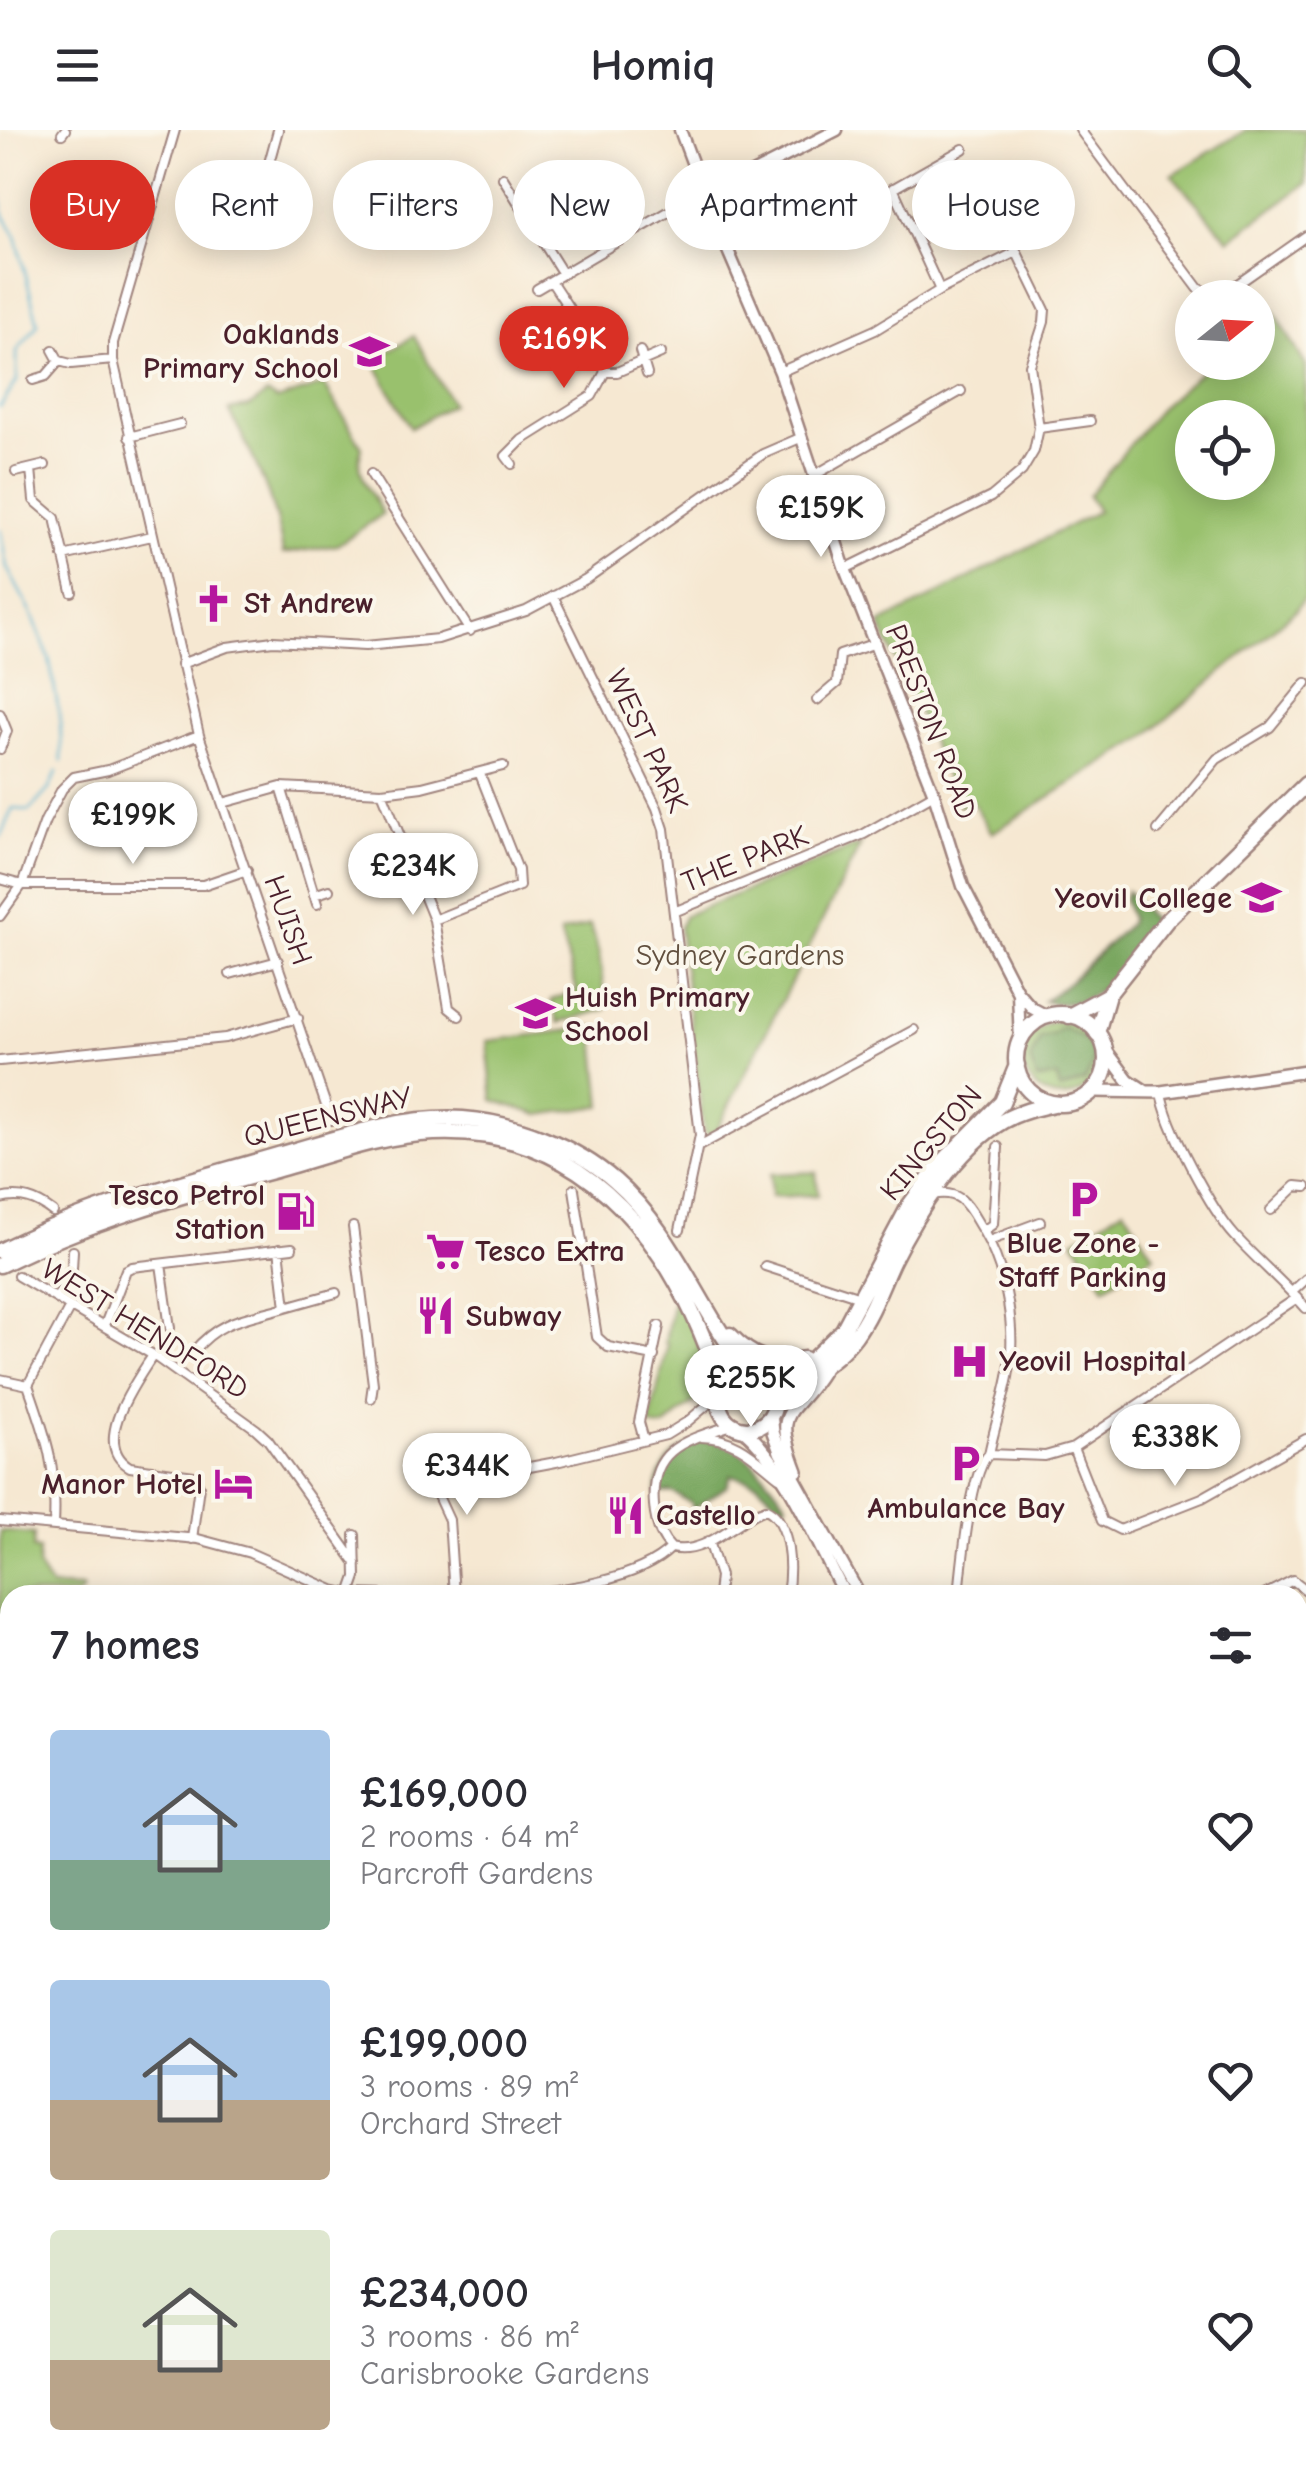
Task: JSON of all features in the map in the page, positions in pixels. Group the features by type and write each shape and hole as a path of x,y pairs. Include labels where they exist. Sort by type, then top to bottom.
{"highway":[{"path":"1097,1033 1108,995 1166,920 1306,784"},
{"path":"1069,1016 1108,995"},
{"path":"1047,1016 1069,1016 1088,1024 1104,1048 1104,1074 1093,1091 1072,1103 1054,1104 1030,1091 1017,1065 1020,1042 1031,1026 1047,1016"},
{"name":"KINGSTON","path":"756,1375 821,1361 862,1297 909,1206 938,1167 1002,1102 1017,1065"},
{"name":"KINGSTON","path":"773,1411 787,1392 859,1330 900,1246 931,1195 954,1167 999,1124 1022,1112 1054,1104"},
{"name":"QUEENSWAY","path":"0,1251 53,1226 148,1192 367,1130 418,1121 462,1119 523,1131 578,1155 616,1181 658,1228 708,1314 756,1375"},
{"name":"QUEENSWAY","path":"0,1265 135,1210 372,1143 430,1132 506,1139 562,1162 598,1184 649,1236 691,1312 720,1391"},
{"path":"708,1314 741,1347 759,1358 821,1361"},
{"path":"756,1375 774,1394 773,1411 762,1424 737,1427 720,1412 720,1391 731,1377 756,1375"}],"main road":[{"path":"1104,1048 1128,1080 1154,1092"},
{"path":"1093,1091 1154,1092 1306,1071"},
{"path":"807,1500 785,1440 784,1422 790,1409 812,1388 821,1361"},
{"path":"773,1411 774,1440 854,1585"},
{"path":"737,1427 756,1441 782,1480 840,1585"}],"street":[{"path":"52,350 59,361 71,364 112,360 113,343 176,130"},
{"path":"270,160 278,130"},
{"name":"PRESTON ROAD","path":"680,130 691,160"},
{"path":"777,160 837,130"},
{"path":"1080,130 1198,288 1219,297 1306,236"},
{"path":"940,290 893,188 963,149"},
{"path":"503,178 563,274"},
{"path":"537,289 665,214"},
{"name":"PRESTON ROAD","path":"728,250 780,372 845,570 934,794 964,886 1018,992 1032,1008 1047,1016"},
{"path":"780,372 875,330 940,290 1016,252 1045,310 1030,365 1040,428 1034,452 1008,484 991,496 845,570"},
{"path":"497,450 509,460 522,440 592,396 605,372 601,357 551,280"},
{"path":"640,351 647,374"},
{"path":"605,372 617,372 661,353"},
{"name":"HUISH","path":"112,360 199,736 331,1120"},
{"path":"33,380 46,376 59,361"},
{"path":"814,475 961,391"},
{"path":"1040,428 1090,421"},
{"path":"130,437 180,424"},
{"path":"182,664 226,648 274,641 364,646 470,632 526,611 586,579 764,454 800,438"},
{"path":"16,472 45,466"},
{"path":"31,468 34,500 56,518 72,592"},
{"path":"371,474 470,632"},
{"path":"64,556 152,536"},
{"name":"WEST PARK","path":"553,596 657,808 664,829 674,912"},
{"path":"817,700 836,682 840,655 876,643"},
{"path":"1158,830 1218,758 1270,728 1306,684"},
{"path":"0,714 8,731 0,749"},
{"path":"0,916 22,885 45,821 62,789 74,778 108,770 199,736"},
{"path":"222,803 281,787 382,792 422,787 503,766"},
{"path":"480,774 518,870 519,886"},
{"path":"281,787 316,900 329,890"},
{"path":"382,792 434,920 449,1008 459,1016"},
{"name":"THE PARK","path":"680,1230 699,1146 674,912 864,834 934,794"},
{"path":"0,880 22,885 203,886 247,870"},
{"path":"434,920 519,886"},
{"path":"519,886 530,892"},
{"path":"230,974 278,961"},
{"name":"PRESTON ROAD","path":"1018,992 1020,1042"},
{"path":"0,1061 225,1038 298,1018"},
{"path":"699,1146 914,1030"},
{"path":"1154,1092 1227,1226 1306,1308"},
{"path":"983,1232 994,1224 995,1153"},
{"path":"1271,1210 1296,1186 1306,1187"},
{"path":"574,1189 597,1337 608,1347 654,1356"},
{"path":"931,1195 956,1194 989,1241 1000,1272 1012,1338 1009,1373 975,1488 960,1585"},
{"path":"0,1199 20,1196 53,1212"},
{"path":"989,1241 1040,1222"},
{"path":"353,1227 373,1384 371,1398"},
{"path":"106,1325 126,1270 292,1248"},
{"path":"279,1249 286,1307"},
{"path":"57,1298 72,1268 74,1251"},
{"path":"161,1264 170,1328"},
{"path":"765,1266 862,1297"},
{"name":"WEST HENDFORD","path":"18,1276 106,1325 259,1427 356,1564"},
{"path":"988,1454 1045,1456 1073,1448 1295,1295 1306,1279"},
{"path":"193,1352 221,1326 336,1293"},
{"path":"54,1525 53,1460 28,1385 70,1307"},
{"path":"644,1440 639,1422 659,1326"},
{"path":"153,1355 114,1426 116,1450 130,1467 189,1473 198,1480 192,1539"},
{"path":"0,1378 28,1385"},
{"path":"453,1585 449,1520 437,1494 439,1484 556,1462 677,1430 720,1391"},
{"path":"737,1427 696,1437 672,1450 655,1474 655,1514 663,1540 684,1552 766,1509 775,1513 782,1524 788,1557 787,1585"},
{"path":"696,1437 722,1438 739,1444 782,1480"},
{"path":"1073,1448 1102,1521 1120,1530 1202,1498 1306,1439"},
{"path":"0,1521 192,1539 250,1553 328,1585"},
{"path":"353,1585 354,1534"},
{"path":"709,1542 719,1585"},
{"path":"579,1585 661,1558 671,1548"}],"green space":[{"path":"1246,130 1306,130 1306,184 1229,240 1172,175"},
{"path":"1275,313 1306,366 1306,596 1296,610 1145,737 992,833 972,801 959,807 880,624 1098,511 1088,496 1161,407 1192,380 1275,380"},
{"path":"414,336 452,404 411,428 373,360"},
{"path":"324,384 362,447 362,473 383,514 337,545 283,554 269,497 229,410 249,407 267,394 277,400"},
{"name":"Sydney Gardens","path":"861,844 717,1129 710,1135 704,1133 679,928 685,915"},
{"path":"1127,891 1156,924 1134,954 1096,993 1063,1004 1044,1001 1128,925 1131,919 1124,900"},
{"path":"590,925 599,954 606,1009 558,1023 551,1000 577,991 560,933"},
{"path":"1061,1021 1088,1032 1099,1059 1088,1086 1061,1097 1034,1086 1023,1059 1034,1032"},
{"path":"594,1027 602,1106 539,1115 493,1100 487,1041"},
{"path":"1062,1027 1086,1041 1093,1061 1085,1081 1060,1090 1057,1078 1037,1080 1030,1060 1040,1037"},
{"path":"816,1172 818,1195 771,1197 770,1174"},
{"path":"1124,1208 1154,1255 1105,1287 1074,1240"},
{"path":"673,1299 679,1299 694,1332 707,1381 696,1401 666,1425 657,1427 649,1424 668,1344 665,1343"},
{"path":"703,1440 741,1453 761,1470 787,1503 783,1507 757,1483 731,1475 727,1486 693,1509 691,1503 672,1492 656,1493 660,1474 670,1459"},
{"path":"0,1531 34,1534 38,1566 50,1585 0,1585"}],"waterway":[{"path":"0,191 4,216 16,236 38,324 17,351 17,381 0,407"},
{"path":"0,529 7,568 32,614 49,658 60,718 62,761"},
{"path":"0,837 13,808 29,811 49,789 57,772"}],"place":[{"name":"Oaklands Primary School","path":"369,351"},
{"name":"St Andrew","path":"214,603"},
{"name":"Yeovil College","path":"1262,898"},
{"name":"Huish Primary School","path":"535,1014"},
{"name":"Blue Zone - Staff Parking","path":"1083,1199"},
{"name":"Tesco Petrol Station","path":"295,1212"},
{"name":"Tesco Extra","path":"445,1251"},
{"name":"Subway","path":"436,1316"},
{"name":"Yeovil Hospital","path":"969,1361"},
{"name":"Ambulance Bay","path":"966,1464"},
{"name":"Manor Hotel","path":"233,1484"},
{"name":"Castello","path":"626,1515"}]}
